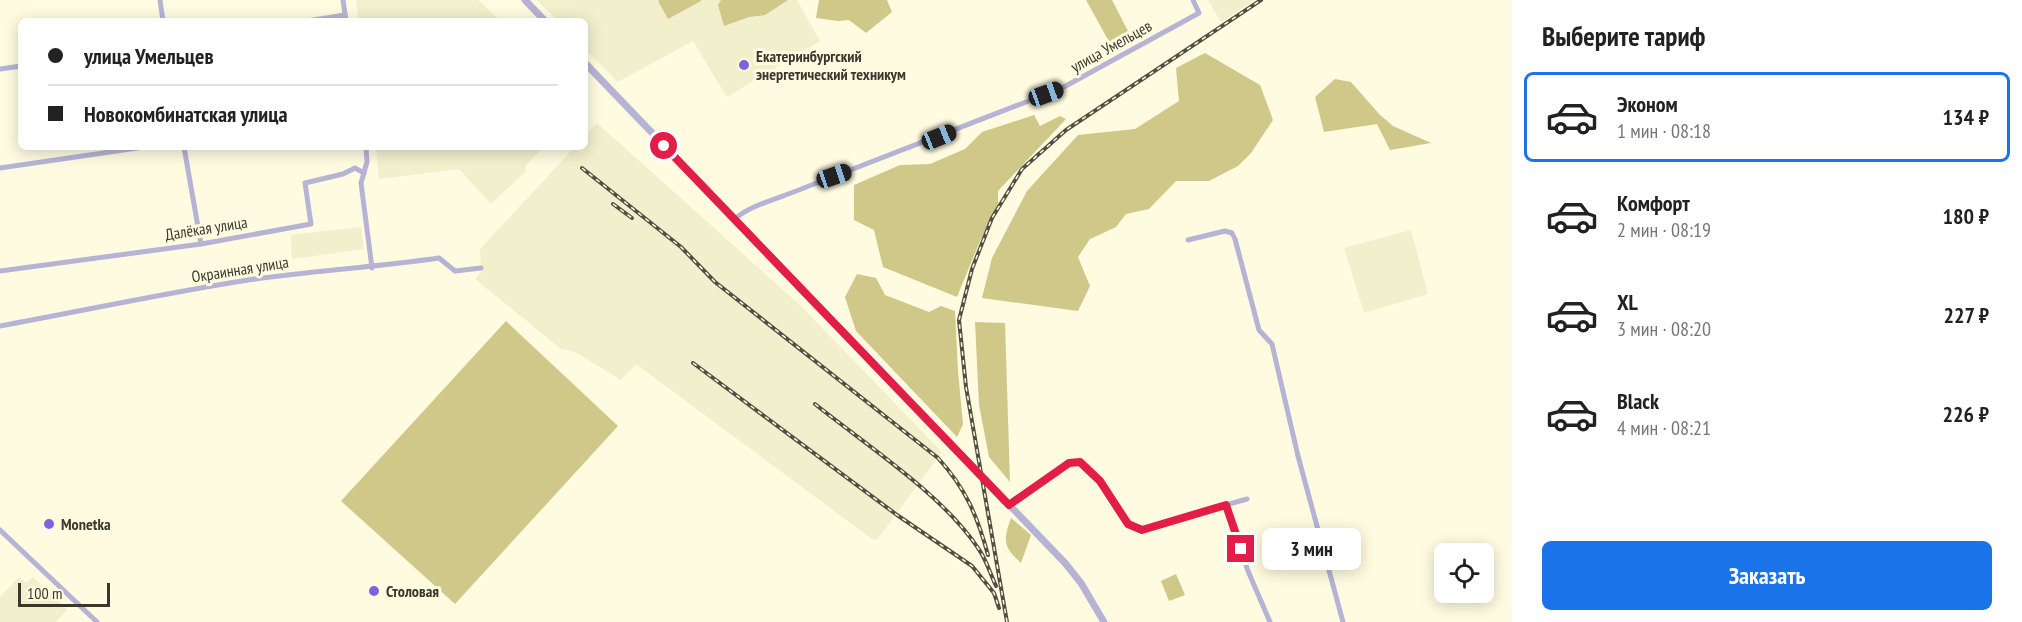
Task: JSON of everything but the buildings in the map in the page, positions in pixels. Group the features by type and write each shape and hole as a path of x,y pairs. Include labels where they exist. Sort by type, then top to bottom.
{"street":[{"path":"160,0 163,18"},
{"path":"343,0 346,18"},
{"path":"525,0 542,18"},
{"name":"улица Умельцев","path":"734,220 753,208 1062,88 1199,13 1193,0"},
{"path":"0,69 18,66"},
{"path":"588,66 1009,505 1081,583 1104,622"},
{"path":"0,168 123,150"},
{"path":"185,150 201,244"},
{"path":"366,150 367,162 361,183 372,268"},
{"name":"Далёкая улица","path":"0,271 201,244 311,224 305,183 343,174 355,168 364,173"},
{"path":"1188,240 1225,231 1232,233 1235,239 1259,330 1272,344 1298,456 1343,622"},
{"name":"Окраинная улица","path":"0,326 249,280 372,268 439,258 455,271 482,268"},
{"path":"1009,505 1069,463 1080,462 1100,481 1128,524 1142,530 1247,499"},
{"path":"1226,505 1248,570 1270,622"},
{"path":"0,530 97,622"}],"shaded area":[{"path":"356,0 478,0 498,18 359,18"},
{"name":"Екатеринбургский энергетический техникум","path":"537,0 797,0 820,41 727,97 693,41 618,82 588,52 588,18 555,18"},
{"path":"721,0 788,0 765,15 749,17 724,26 718,5"},
{"path":"819,0 887,0 892,12 866,33 849,20 816,18"},
{"path":"1086,0 1112,0 1130,35 1111,45"},
{"path":"1208,0 1254,0 1221,22"},
{"path":"658,1 701,1 668,19"},
{"path":"1205,53 1260,85 1273,120 1251,153 1238,166 1209,181 1176,181 1149,209 1126,214 1116,227 1090,239 1078,257 1090,286 1078,311 982,298 992,258 1027,191 1078,135 1135,129 1179,101 1176,68"},
{"path":"1335,79 1351,82 1380,115 1393,126 1431,143 1390,150 1377,124 1324,132 1315,97"},
{"path":"1034,115 1040,126 1060,116 1066,119 998,191 998,205 957,297 883,267 874,230 854,220 854,185 900,165 930,164 965,149 982,132"},
{"path":"597,123 800,305 942,452 877,540 872,539 636,364 621,380 575,352 561,349 475,279 481,272 480,249 572,150 588,150 588,133"},
{"path":"376,150 541,150 526,165 525,172 491,204 459,169 379,179"},
{"path":"361,227 364,249 292,259 291,235"},
{"path":"1411,230 1428,294 1364,313 1344,248"},
{"path":"857,274 876,278 885,295 929,312 941,306 955,311 963,424 957,437 856,331 845,297"},
{"path":"506,321 618,426 455,604 341,501"},
{"path":"975,322 1005,323 1010,482 989,457 979,405"},
{"path":"1011,518 1031,535 1021,563 1006,543"},
{"path":"1176,574 1185,595 1169,601 1161,581"},
{"path":"19,577 26,583 33,577 67,610 56,622 0,622 0,597"}],"railway":[{"path":"1007,622 966,387 959,320 972,269 992,218 1022,169 1066,130 1261,0"},
{"path":"582,168 681,247 715,282 938,458 948,469 969,503 988,555"},
{"path":"613,204 632,218"},
{"path":"693,363 897,515 972,566 994,593 999,608"},
{"path":"815,404 902,471 945,508 978,548 996,586"}],"place":[{"name":"Екатеринбургский энергетический техникум","path":"744,65"},
{"name":"Monetka","path":"49,524"},
{"name":"Столовая","path":"374,591"}],"route":[{"path":"664,146 1009,505 1069,463 1080,462 1100,481 1128,524 1142,530 1226,505 1241,549"}]}
